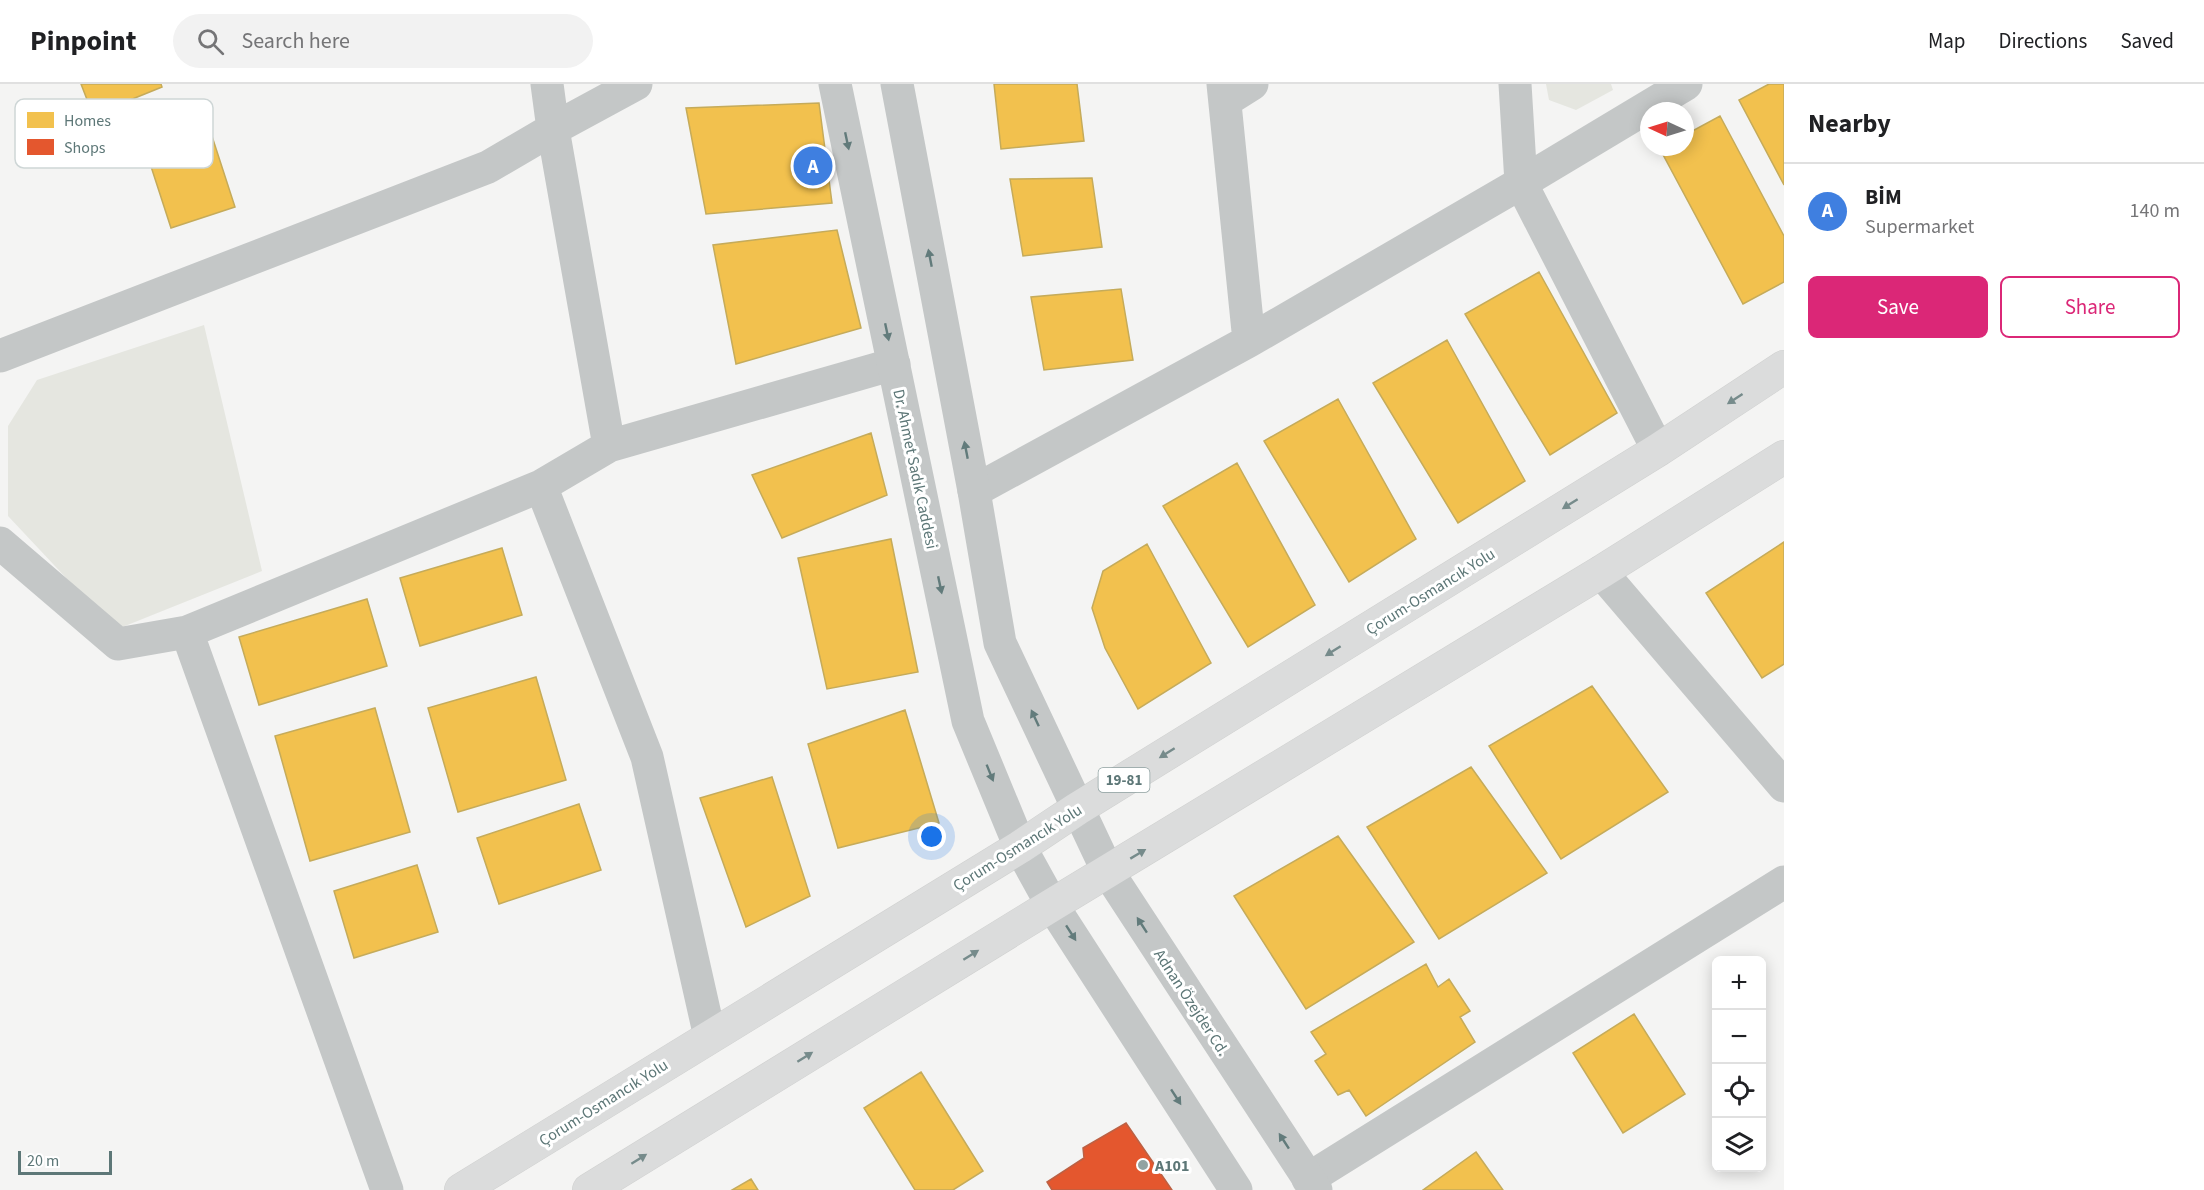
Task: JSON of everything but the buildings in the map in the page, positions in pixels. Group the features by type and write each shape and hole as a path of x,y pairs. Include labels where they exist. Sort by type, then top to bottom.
{"highway":[{"name":"Çorum-Osmancık Yolu","path":"461,1190 1020,847 1077,809 1658,450 1784,367"},
{"path":"589,1190 1052,905 1601,572 1784,457"}],"street":[{"path":"547,84 609,446"},
{"path":"0,356 488,167 636,84"},
{"name":"Dr. Ahmet Sadık Caddesi","path":"835,84 968,721 1020,847"},
{"path":"897,84 974,491 1000,643 1077,809"},
{"path":"1515,84 1521,183 1658,450"},
{"path":"974,491 1249,341 1686,84"},
{"path":"1234,90 1249,341"},
{"path":"0,543 118,644 187,632 541,486 609,446 894,364"},
{"path":"541,486 647,757 710,1037"},
{"path":"1601,572 1784,786"},
{"path":"187,632 387,1190"},
{"name":"Adnan Özejder Cd.","path":"1077,809 1108,872 1312,1185"},
{"path":"1020,847 1052,905 1236,1190"},
{"path":"1312,1185 1784,882"}],"shaded area":[{"path":"1546,84 1611,84 1613,90 1576,110 1549,100"},
{"path":"204,325 262,571 115,630 8,516 8,426 37,380"}],"place":[{"name":"BİM","path":"813,166"},
{"name":"A101","path":"1143,1165"}]}
